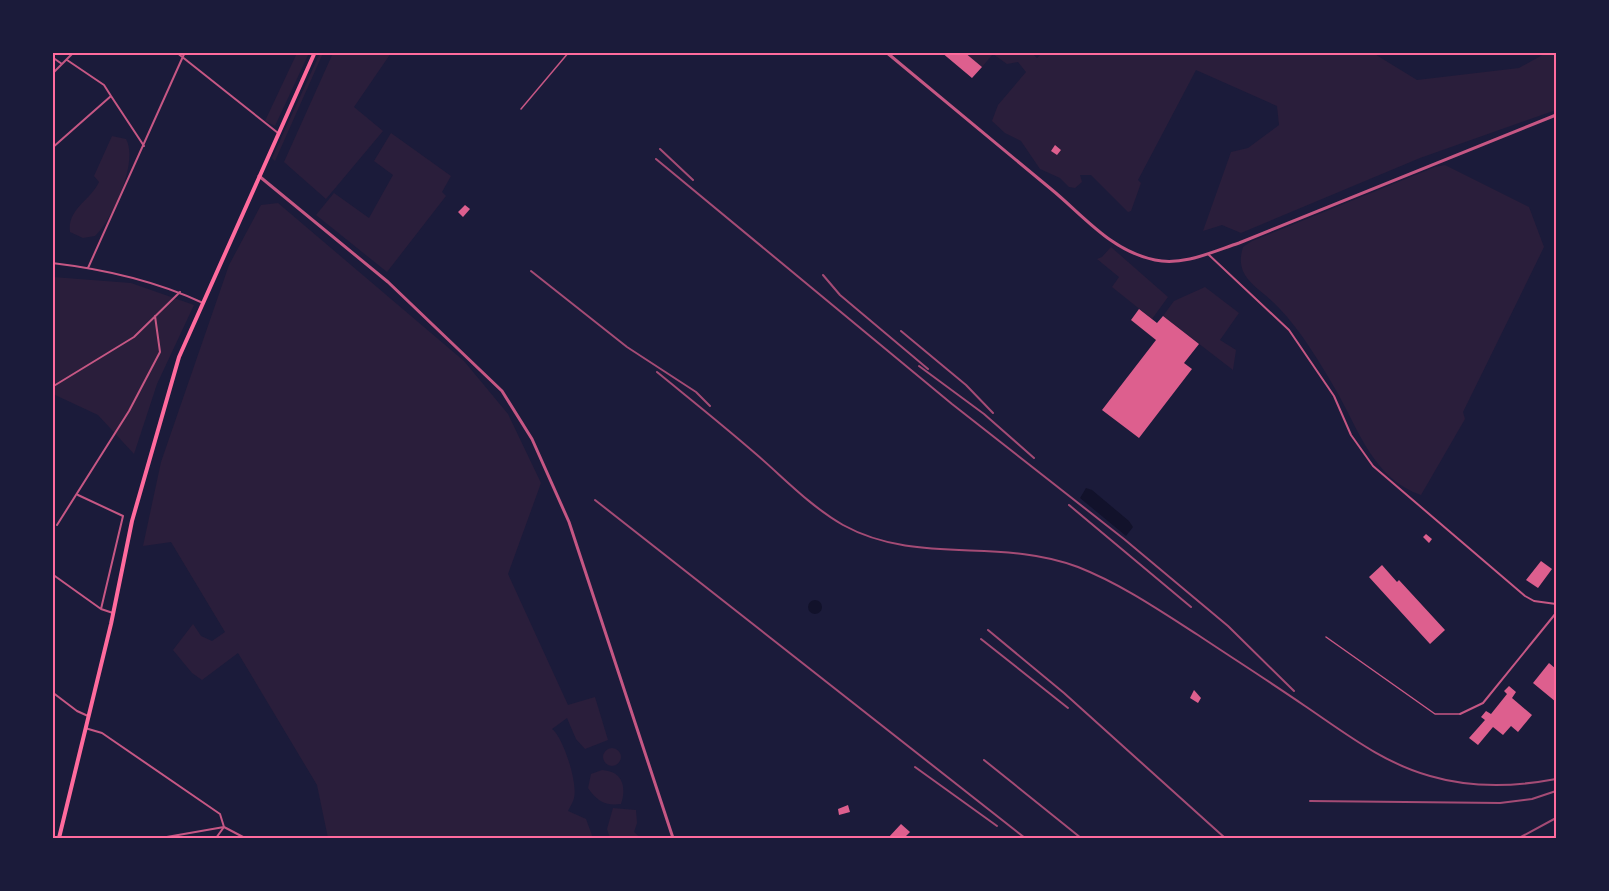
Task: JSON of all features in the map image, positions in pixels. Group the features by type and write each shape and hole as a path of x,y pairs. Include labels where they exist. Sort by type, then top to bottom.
{"main road":[{"path":"59,838 113,613 132,521 179,357 315,52"}],"street":[{"path":"52,74 74,52"},
{"path":"176,52 278,133"},
{"path":"88,268 185,52"},
{"path":"886,52 1066,202 1097,232 1136,255 1154,260 1186,260 1208,254 1557,115"},
{"path":"52,57 62,64"},
{"path":"67,60 104,85 144,147"},
{"path":"52,148 111,96"},
{"path":"259,176 387,282 502,391 532,439 569,522 673,838"},
{"path":"1208,254 1215,264 1289,330 1334,396 1351,435 1373,466 1526,596 1534,601 1557,604"},
{"path":"52,263 88,268 180,292 203,303"},
{"path":"53,386 134,337 180,292"},
{"path":"57,525 78,495 147,380 160,352 155,316"},
{"path":"78,495 123,516 101,609"},
{"path":"52,574 101,609 113,613"},
{"path":"1460,714 1483,703 1557,613"},
{"path":"52,692 77,711 88,716"},
{"path":"85,728 102,733 219,814 224,827"},
{"path":"216,838 224,827"},
{"path":"161,838 224,827 245,838"}],"lane":[{"path":"521,109 569,52"},
{"path":"1326,637 1435,714 1460,714"}],"shaded area":[{"path":"1043,52 1373,53 1417,80 1519,68 1546,53 1556,53 1556,110 1420,158 1241,233 1222,225 1203,231 1231,152 1248,148 1279,125 1277,106 1196,70 1138,180 1141,183 1131,211 1128,212 1091,175 1080,175 1082,182 1075,188 1069,187 1060,178 1040,169 1021,141 1005,133 992,121 998,105 1026,72 1018,62 1007,64 993,54 982,67 964,53 1032,53 1037,58"},
{"path":"297,53 309,53 275,126 265,121"},
{"path":"320,53 323,53 275,161 272,158"},
{"path":"333,53 391,53 354,107 383,131 326,199 284,162"},
{"path":"391,133 451,176 442,192 446,196 387,272 316,215 334,193 369,218 393,175 374,161"},
{"path":"112,136 126,139 129,162 126,176 116,204 102,228 95,236 83,238 70,232 70,224 76,211 99,182 94,176"},
{"path":"1445,165 1529,207 1544,247 1463,412 1465,419 1421,495 1405,488 1380,466 1361,438 1310,348 1279,308 1250,282 1242,267 1241,258 1243,247 1252,241 1435,167"},
{"path":"278,203 464,361 508,414 541,483 508,574 568,705 595,697 608,740 585,749 576,739 567,718 552,729 565,750 574,782 574,798 568,811 586,819 593,838 328,838 317,785 238,653 202,680 192,673 173,650 193,624 201,636 212,641 225,632 171,542 143,546 161,462 229,265 261,205"},
{"path":"1111,247 1168,297 1152,319 1112,287 1119,277 1097,259"},
{"path":"53,277 131,283 194,305 157,384 134,454 98,415 53,394"},
{"path":"1205,287 1239,313 1220,340 1236,350 1233,370 1163,316 1174,301"},
{"path":"1086,488 1092,490 1129,521 1133,527 1126,536 1080,498"},
{"path":"815,600 820,602 822,607 820,612 815,614 810,612 808,607 810,602"},
{"path":"608,748 616,748 621,753 619,764 608,766 603,761 603,753"},
{"path":"602,770 614,773 621,781 623,797 621,804 602,802 588,788 591,774"},
{"path":"613,808 636,810 637,823 634,832 641,838 610,838 607,829"}],"building":[{"path":"941,52 964,52 982,67 972,78"},
{"path":"1055,145 1061,150 1057,155 1051,151"},
{"path":"465,205 470,209 463,217 458,212"},
{"path":"1139,309 1157,323 1163,316 1199,344 1184,363 1192,369 1139,438 1102,410 1156,340 1131,320"},
{"path":"1426,534 1432,539 1429,543 1423,537"},
{"path":"1541,561 1552,569 1538,588 1526,580"},
{"path":"1382,565 1445,630 1430,644 1369,577"},
{"path":"1549,663 1556,669 1556,702 1533,683"},
{"path":"1509,686 1516,692 1512,698 1532,715 1518,732 1511,726 1503,735 1493,727 1478,745 1469,738 1485,720 1481,717 1486,711 1491,714 1507,694 1504,691"},
{"path":"1194,690 1201,698 1198,703 1190,698"},
{"path":"848,805 850,812 839,815 838,809"},
{"path":"901,824 910,832 904,838 888,838"}],"railway":[{"path":"660,149 693,180"},
{"path":"656,159 952,404 1124,539 1228,626 1294,691"},
{"path":"531,271 627,347 696,392 710,406"},
{"path":"823,275 840,295 928,369"},
{"path":"901,331 966,385 993,413"},
{"path":"919,366 984,414 1034,458"},
{"path":"657,372 808,501 843,525 871,537 900,545 1019,554 1049,558 1078,567 1125,589 1365,746 1413,770 1461,783 1508,785 1556,779"},
{"path":"595,500 1025,838"},
{"path":"1069,505 1191,607"},
{"path":"988,630 1064,693 1225,838"},
{"path":"981,639 1068,708"},
{"path":"984,760 1081,838"},
{"path":"915,767 997,826"},
{"path":"1310,801 1500,803 1532,799 1556,791"},
{"path":"1519,838 1556,818"}]}
